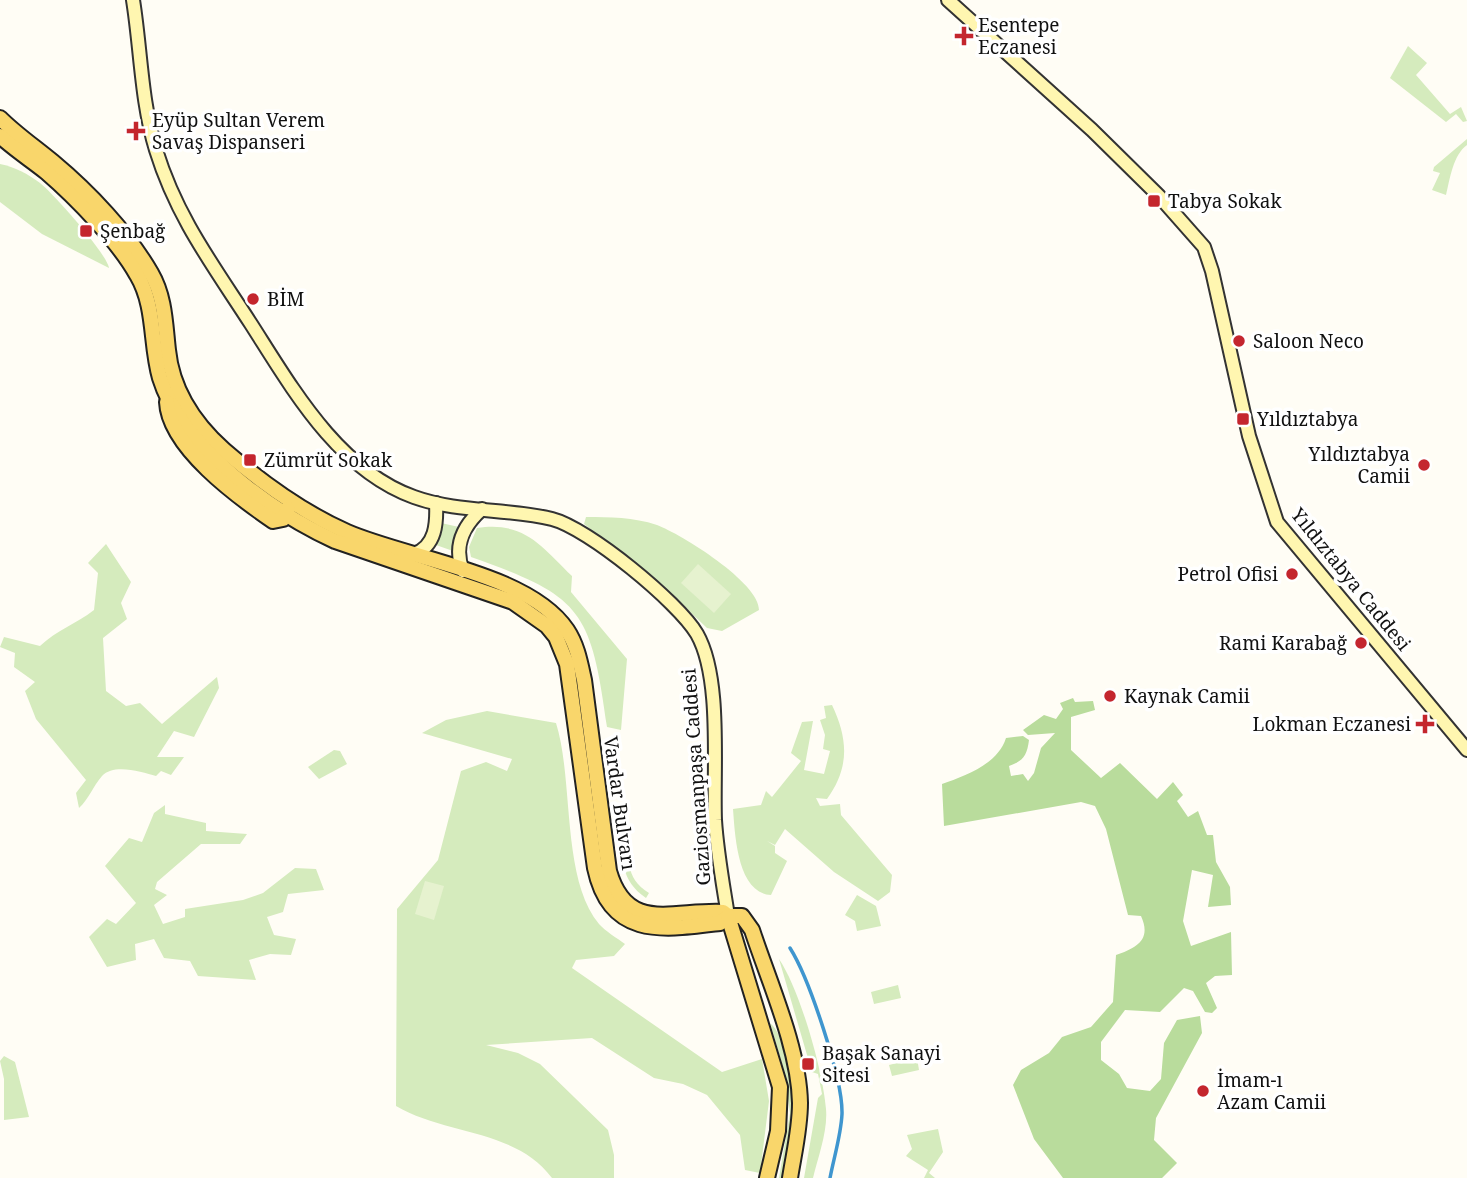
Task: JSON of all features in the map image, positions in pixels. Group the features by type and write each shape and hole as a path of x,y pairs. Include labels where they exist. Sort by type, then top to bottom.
{"main road":[{"name":"Gaziosmanpaşa Caddesi","path":"133,0 144,93 155,147 176,208 193,239 289,383 323,427 366,470 406,494 436,503 564,523 615,555 679,612 696,632 710,670 715,824 728,916 780,1087 778,1131 767,1178"},
{"name":"Yıldıztabya Caddesi","path":"948,0 1107,145 1163,200 1204,247 1212,271 1249,436 1277,522 1467,750"},
{"name":"Vardar Bulvarı","path":"1,126 79,187 142,258 160,293 170,364 187,407 223,449 285,497 317,517 351,534 514,589 541,603 566,628 584,680 609,871 616,891 633,909 651,915 717,912 728,916 720,923 649,929 621,915 602,893 595,869 567,664 556,637 537,617 513,602 335,541 287,514 213,457 188,429 167,396 157,365 148,301 137,275 60,186 15,149 1,126"},
{"path":"0,152 15,149"},
{"path":"285,497 287,514"},
{"path":"414,554 426,546 434,535 436,503"},
{"path":"463,571 458,554 460,538 469,520 482,509"},
{"path":"728,916 737,914 747,920 765,970 798,1084 799,1121 790,1178"},
{"path":"747,976 765,970"}],"green space":[{"path":"1408,46 1427,63 1416,75 1450,114 1461,107 1467,121 1463,122 1456,114 1446,122 1390,78"},
{"path":"1467,139 1467,145 1455,161 1446,195 1432,190 1440,173 1433,171 1434,167"},
{"path":"0,164 26,174 47,189 90,238 109,268 42,234 0,202"},
{"path":"586,517 630,519 648,522 668,530 700,549 733,574 756,599 759,610 722,631 707,628 663,586 584,524"},
{"path":"441,523 459,527 453,551 436,545"},
{"path":"477,528 508,528 520,532 541,546 572,576 571,592 627,659 621,730 607,727 595,657 586,632 575,613 559,597 537,584 471,557 469,547"},
{"path":"106,544 131,582 121,603 127,619 103,638 106,691 126,706 140,703 162,724 217,677 219,688 194,737 174,731 157,757 184,757 171,775 161,771 156,776 121,769 107,772 79,808 76,793 86,780 36,719 25,691 35,682 14,667 15,653 0,647 4,637 40,646 94,610 98,573 88,563"},
{"path":"698,564 731,594 714,613 681,583"},
{"path":"1073,698 1075,702 1093,701 1095,710 1071,717 1071,750 1101,778 1120,763 1157,799 1173,782 1183,795 1177,801 1188,817 1198,811 1207,835 1213,835 1216,862 1230,887 1231,905 1208,907 1213,875 1192,870 1183,921 1191,946 1231,932 1232,975 1215,976 1206,983 1217,1008 1212,1013 1205,1012 1193,991 1184,988 1160,1012 1125,1010 1101,1042 1101,1060 1119,1074 1127,1088 1150,1091 1161,1079 1164,1043 1177,1020 1200,1016 1202,1033 1156,1118 1154,1140 1177,1163 1162,1178 1063,1178 1034,1139 1013,1085 1021,1070 1049,1053 1062,1037 1091,1027 1113,1002 1116,955 1136,946 1145,931 1141,916 1128,915 1106,829 1095,806 1081,802 944,826 942,784 980,768 996,755 1006,738 1023,736 1029,740 1027,750 1021,760 1009,766 1011,776 1023,774 1028,781 1034,773 1041,748 1055,733 1028,735 1023,730 1044,715 1056,719 1063,709 1060,703"},
{"path":"832,705 844,741 843,764 840,776 827,799 816,798 820,806 840,804 841,815 892,875 890,892 878,901 834,872 785,829 775,845 767,841 775,846 775,853 787,861 771,895 760,892 751,884 740,861 733,809 761,805 766,791 772,797 801,761 791,753 802,722 813,721 804,770 824,774 830,751 823,749 825,735 820,720 826,718 824,706"},
{"path":"487,711 556,723 565,772 573,855 579,881 587,904 599,924 625,944 614,956 576,960 572,968 722,1072 762,1059 769,1101 760,1173 745,1170 740,1135 707,1095 683,1084 654,1078 592,1038 486,1045 518,1053 540,1064 608,1130 614,1155 614,1178 552,1178 537,1162 500,1141 436,1123 396,1106 397,909 438,860 461,771 486,762 507,771 512,759 422,733 446,720"},
{"path":"334,750 340,751 347,764 319,779 308,767"},
{"path":"165,805 165,814 206,823 206,831 247,834 240,844 201,844 157,882 155,889 167,895 154,905 163,924 185,917 185,909 243,900 263,893 295,868 316,869 324,890 288,894 283,912 267,917 274,935 296,939 291,955 270,954 249,960 256,980 198,976 190,961 164,958 154,939 135,944 136,960 107,967 89,937 107,919 116,924 136,903 105,866 129,838 142,842 154,813"},
{"path":"619,830 626,830 629,866 635,880 649,893 646,898 631,884 627,876 622,860"},
{"path":"425,881 444,886 434,920 415,914"},
{"path":"857,895 876,906 881,926 857,931 855,921 845,915"},
{"path":"779,959 802,1010 824,1093 826,1126 813,1178 804,1178 818,1098 822,1094 818,1074 812,1072"},
{"path":"898,985 901,998 874,1004 871,992"},
{"path":"770,1023 781,1040 792,1100 783,1178 779,1178 790,1113 784,1070"},
{"path":"4,1056 15,1062 29,1117 4,1120 4,1079 0,1061"},
{"path":"917,1058 919,1070 892,1076 889,1065"},
{"path":"938,1129 943,1152 929,1173 935,1178 924,1178 928,1170 906,1156 912,1149 907,1135"}],"waterway":[{"path":"790,948 824,1029 841,1098 839,1138 830,1178"}],"place":[{"name":"Esentepe Eczanesi","path":"964,36"},
{"name":"Eyüp Sultan Verem Savaş Dispanseri","path":"136,131"},
{"name":"Tabya Sokak","path":"1154,201"},
{"name":"Şenbağ","path":"86,231"},
{"name":"BİM","path":"253,299"},
{"name":"Saloon Neco","path":"1239,341"},
{"name":"Yıldıztabya","path":"1243,419"},
{"name":"Zümrüt Sokak","path":"250,460"},
{"name":"Yıldıztabya Camii","path":"1424,465"},
{"name":"Petrol Ofisi","path":"1292,574"},
{"name":"Rami Karabağ","path":"1361,643"},
{"name":"Kaynak Camii","path":"1110,696"},
{"name":"Lokman Eczanesi","path":"1425,724"},
{"name":"Başak Sanayi Sitesi","path":"808,1064"},
{"name":"İmam-ı Azam Camii","path":"1203,1091"}]}
